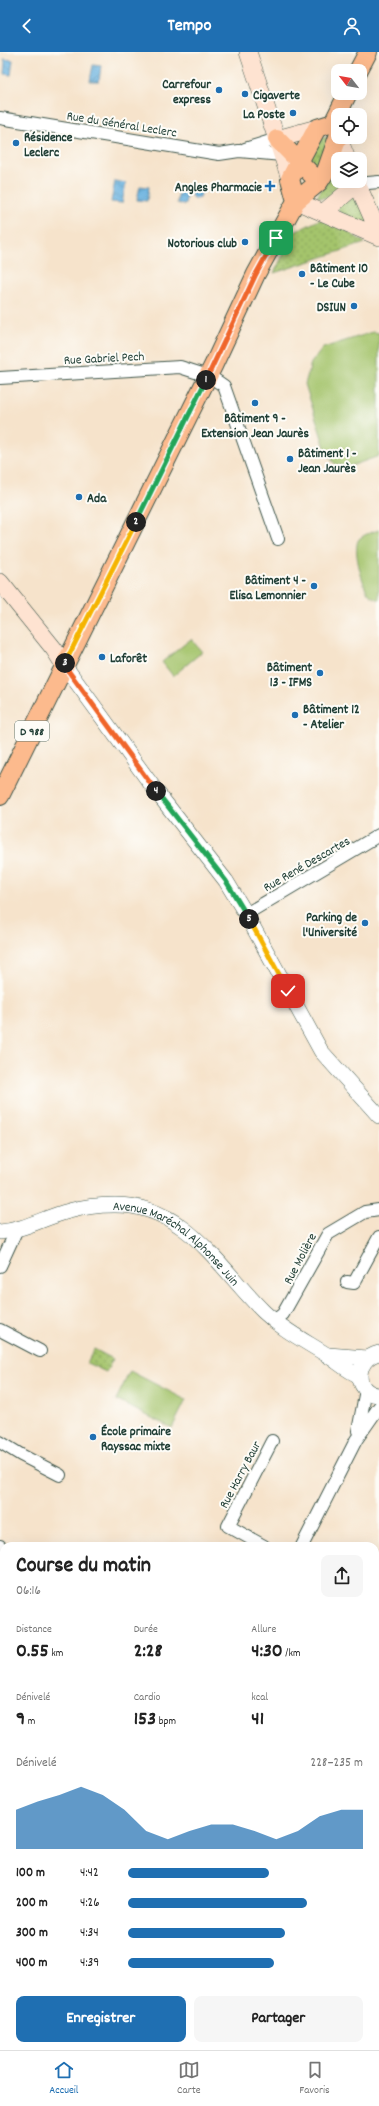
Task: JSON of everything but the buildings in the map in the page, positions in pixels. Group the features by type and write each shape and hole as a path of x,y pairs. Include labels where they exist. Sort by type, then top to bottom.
{"main road":[{"path":"248,52 280,147 296,201"},
{"path":"362,64 368,52"},
{"path":"280,147 331,134"},
{"path":"290,179 299,161 331,135"},
{"path":"296,201 319,182 326,171 331,144"},
{"path":"280,147 299,161 319,182"},
{"path":"324,212 350,188"},
{"path":"360,188 379,233"},
{"path":"296,201 379,237"},
{"name":"D 988","path":"0,796 208,376 256,274 296,201"},
{"path":"0,582 54,649 64,665"}],"street":[{"name":"Rue du Général Leclerc","path":"0,118 219,154 239,152"},
{"path":"239,152 280,147"},
{"path":"239,152 280,147"},
{"path":"367,182 379,182"},
{"name":"Rue Gabriel Pech","path":"0,378 180,367 218,380 224,386 278,539"},
{"path":"64,665 156,791 226,881 246,914 321,1050 379,1116"},
{"name":"Rue René Descartes","path":"246,914 379,835"},
{"name":"Avenue Maréchal Alphonse Juin","path":"0,1232 16,1231 70,1211 114,1205 143,1208 166,1217 193,1234 243,1290 274,1321 360,1376"},
{"name":"Rue Molière","path":"274,1321 283,1314 328,1234 365,1212 379,1210"},
{"path":"0,1266 16,1231"},
{"path":"346,1282 354,1283 379,1237"},
{"path":"1,1332 40,1351"},
{"name":"Avenue Maréchal Alphonse Juin","path":"328,1355 373,1355"},
{"path":"304,1542 356,1440 373,1393 360,1376 362,1363 373,1355"},
{"path":"356,1440 379,1407"},
{"path":"0,1442 21,1456 60,1475"},
{"name":"Rue Harry Baur","path":"257,1542 228,1526 272,1442"}],"green space":[{"path":"325,137 330,140 328,155 316,169 309,160 315,142"},
{"path":"331,172 331,188 341,188 331,196 322,198 317,197"},
{"path":"358,192 374,231 340,213 337,207"},
{"path":"321,219 340,226 365,243 274,273 295,232"},
{"path":"373,332 379,333 379,456 348,467 335,464 327,454 305,384 311,363 323,348"},
{"path":"379,530 379,600 369,594 360,573 357,557 357,543 361,537 366,534"},
{"path":"191,639 202,652 173,676 162,662"},
{"path":"94,1349 113,1359 106,1372 87,1363"},
{"path":"130,1371 186,1400 172,1428 116,1400"}],"water":[{"path":"4,59 13,60 11,75 4,74"},
{"path":"93,65 101,66 99,81 90,81"},
{"path":"115,181 126,183 122,203 111,202"},
{"path":"140,186 149,187 147,201 137,200"},
{"path":"194,189 198,189 200,190 200,198 194,199 191,196 191,192"},
{"path":"179,190 187,191 185,205 177,203"}],"place":[{"name":"Carrefour express","path":"219,90"},
{"name":"Cigaverte","path":"245,94"},
{"name":"La Poste","path":"293,113"},
{"name":"Résidence Leclerc","path":"16,143"},
{"name":"Angles Pharmacie","path":"270,186"},
{"name":"Notorious club","path":"245,242"},
{"name":"Bâtiment 10 - Le Cube","path":"302,274"},
{"name":"DSIUN","path":"354,306"},
{"name":"Bâtiment 9 - Extension Jean Jaurès","path":"255,403"},
{"name":"Bâtiment 1 - Jean Jaurès","path":"290,459"},
{"name":"Ada","path":"79,497"},
{"name":"Bâtiment 4 - Elisa Lemonnier","path":"314,586"},
{"name":"Laforêt","path":"102,657"},
{"name":"Bâtiment 13 - IFMS","path":"320,673"},
{"name":"Bâtiment 12 - Atelier","path":"295,715"},
{"name":"Parking de l'Université","path":"365,923"},
{"name":"École primaire Rayssac mixte","path":"93,1437"}],"route":[{"path":"276,238 256,274 214,364 64,665 156,791 226,881 246,914 288,991"}]}
